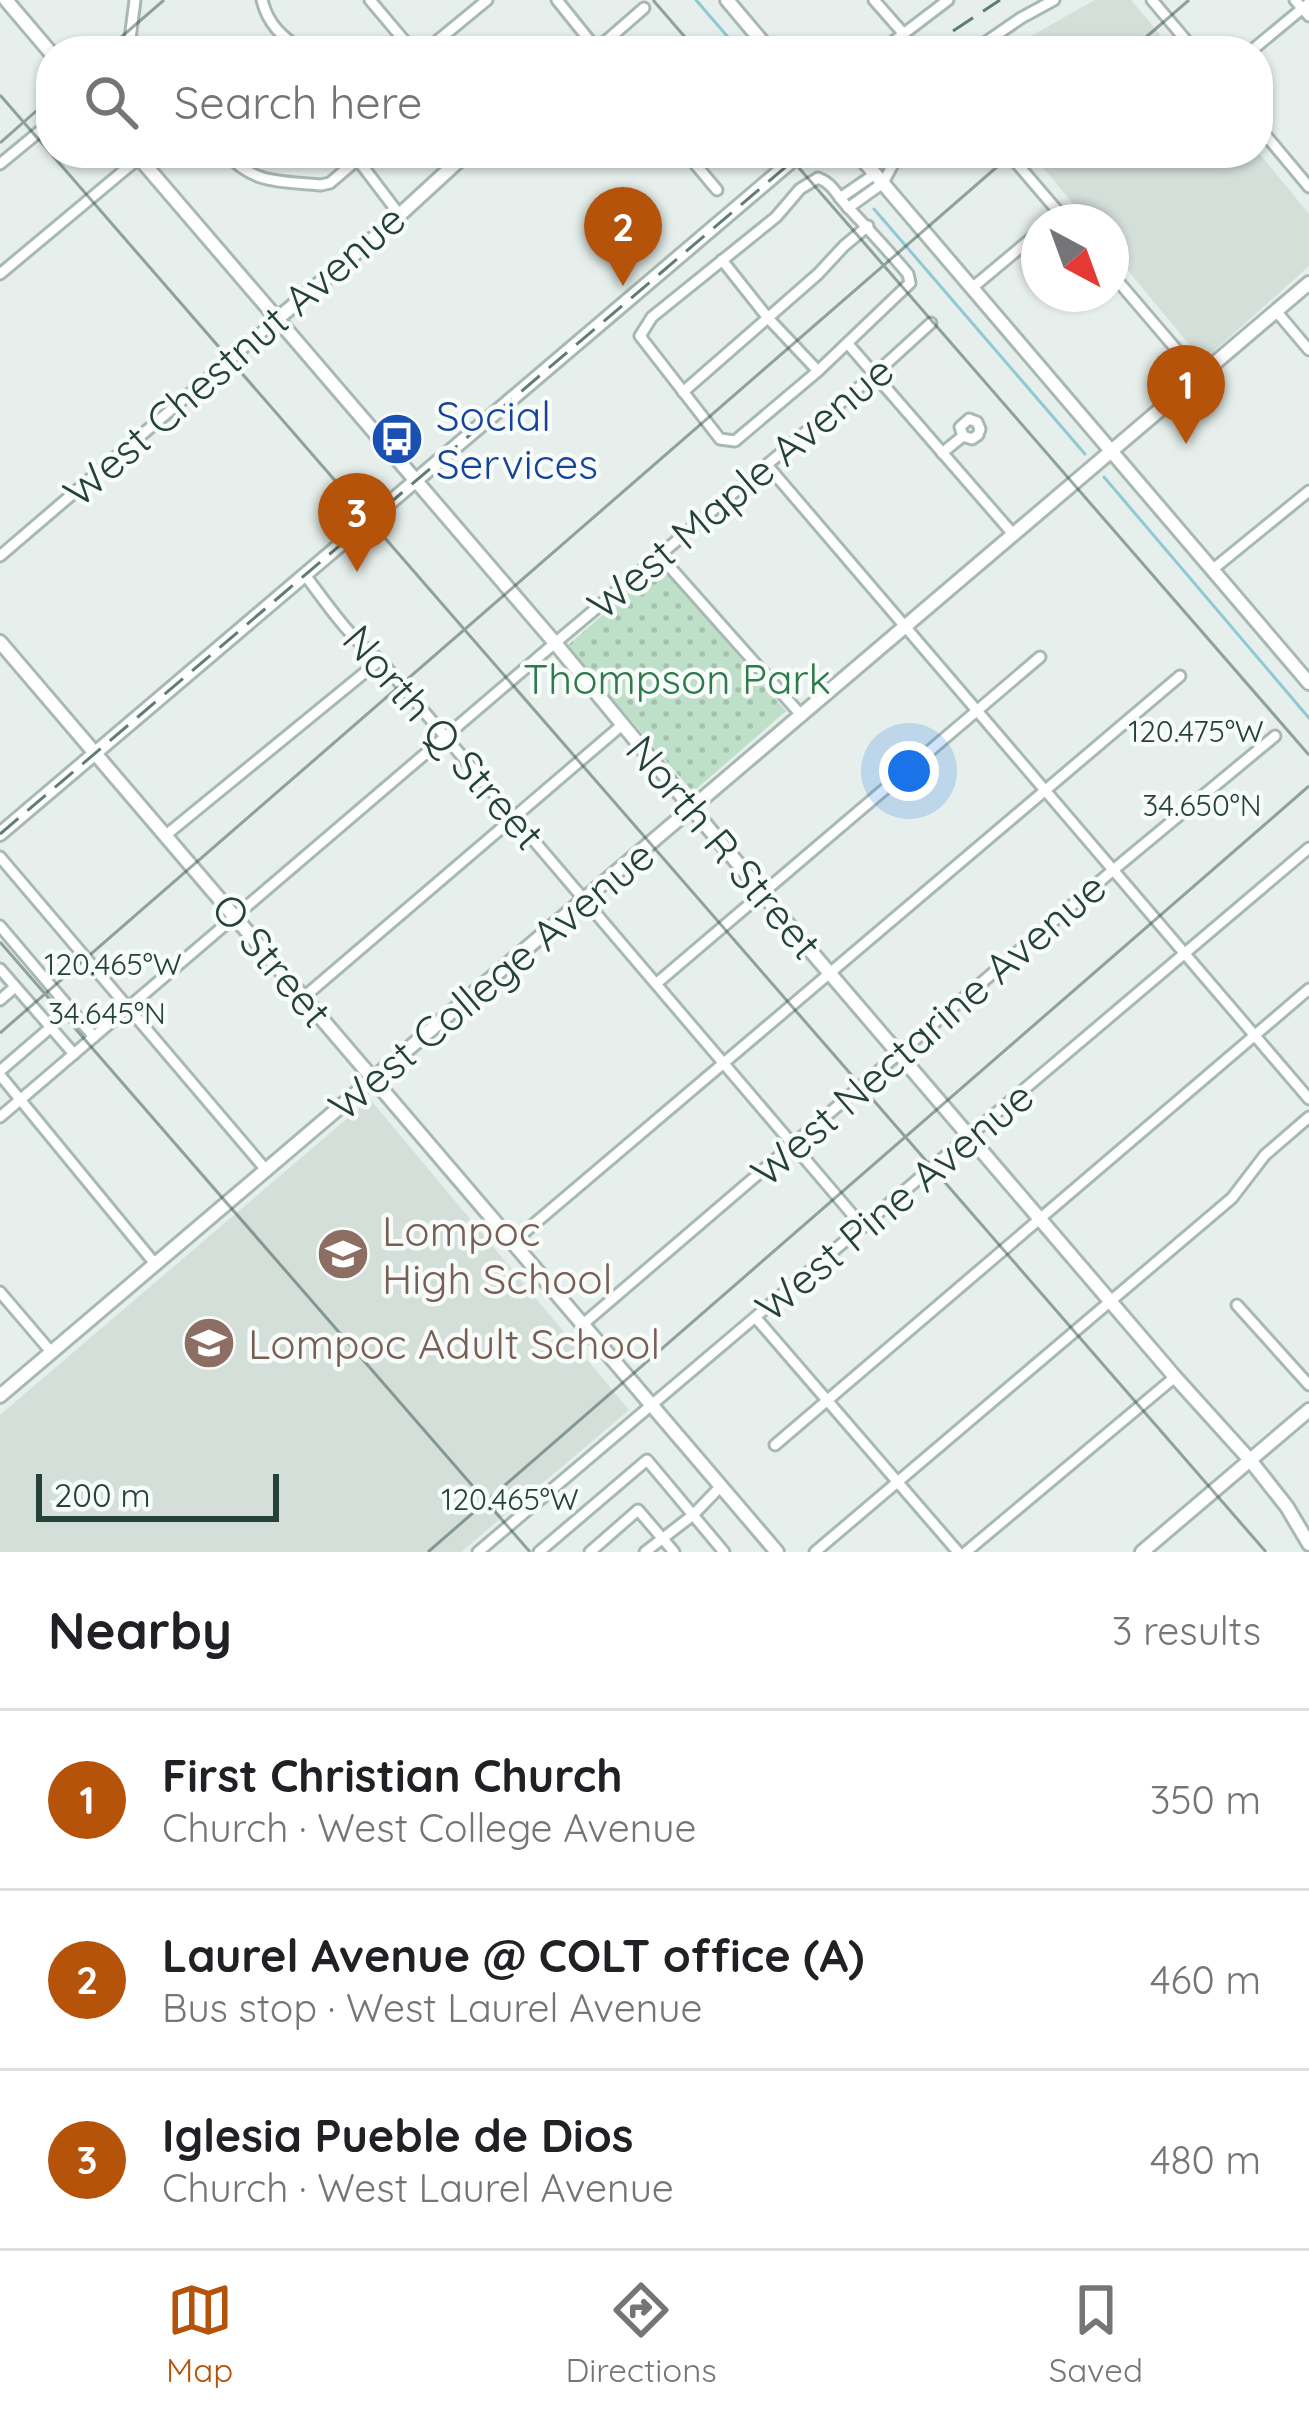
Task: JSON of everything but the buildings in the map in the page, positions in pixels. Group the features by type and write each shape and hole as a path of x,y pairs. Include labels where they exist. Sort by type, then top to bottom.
{"street":[{"path":"6,0 37,36"},
{"path":"130,36 135,0"},
{"path":"262,0 266,16 284,36"},
{"path":"370,0 400,36"},
{"path":"444,36 488,0"},
{"path":"557,0 586,36"},
{"path":"727,0 757,36"},
{"path":"874,0 903,33"},
{"path":"899,36 948,0"},
{"path":"996,36 1054,0"},
{"path":"1152,0 1182,36"},
{"path":"1269,36 1304,7"},
{"path":"613,36 644,8"},
{"path":"0,164 36,134"},
{"path":"1273,144 1309,187"},
{"path":"0,274 125,168"},
{"name":"North R Street","path":"151,168 555,643 762,895 1250,1460 1309,1544"},
{"path":"240,168 254,177 321,185 348,168"},
{"path":"369,168 399,214"},
{"name":"West Chestnut Avenue","path":"0,556 450,168"},
{"path":"699,168 718,190"},
{"path":"0,834 783,168"},
{"path":"870,168 1309,683"},
{"path":"844,203 887,168"},
{"path":"1020,168 1047,204"},
{"path":"823,178 844,203 908,274 910,283 848,344 735,441 720,439 640,336 652,317 776,217 812,179 823,178"},
{"path":"682,392 868,226"},
{"path":"972,288 1021,247"},
{"path":"722,260 818,371"},
{"name":"West College Avenue","path":"0,1396 1309,283"},
{"path":"1129,294 1199,376"},
{"path":"1276,311 1309,350"},
{"name":"West Maple Avenue","path":"0,1117 931,323"},
{"path":"848,344 1012,534"},
{"path":"942,453 963,436"},
{"path":"767,465 1309,1099"},
{"path":"1212,570 1309,491"},
{"path":"660,556 802,716"},
{"name":"North Q Street","path":"304,575 586,898 863,1227"},
{"name":"O Street","path":"0,642 777,1552"},
{"path":"657,983 1040,657"},
{"path":"166,835 380,660"},
{"path":"514,1241 1180,676"},
{"path":"304,997 622,725"},
{"name":"West Nectarine Avenue","path":"582,1325 1276,736"},
{"name":"West Pine Avenue","path":"478,1552 1309,848"},
{"path":"0,857 267,1172"},
{"path":"0,926 94,1037"},
{"path":"0,969 74,1054"},
{"path":"0,1000 15,987"},
{"path":"775,1444 1309,988"},
{"path":"50,1028 0,1073 156,1265"},
{"path":"814,1552 1232,1198 1265,1155 1309,1117"},
{"path":"0,1292 52,1353"},
{"path":"1237,1305 1309,1385"},
{"path":"756,1318 962,1552 1174,1377"},
{"path":"1142,1552 1309,1410"},
{"path":"538,1552 647,1460 724,1552"},
{"path":"645,1552 721,1486"},
{"path":"590,1552 638,1510 674,1552"}],"shaded area":[{"path":"1095,0 1131,0 1161,36 1031,36"},
{"path":"1043,168 1271,168 1309,214 1309,266 1203,361 1129,272 1129,204 1073,204"},
{"name":"Lompoc High School","path":"370,1099 629,1410 461,1552 0,1552 0,1415"}],"green space":[{"name":"Thompson Park","path":"660,565 786,711 693,792 567,646"}],"waterway":[{"path":"696,0 727,36"},
{"path":"874,209 1085,454"},
{"path":"1104,477 1309,718"}],"railway":[{"path":"946,36 1000,0"},
{"path":"0,834 784,168"}],"place":[{"name":"Laurel Avenue @ COLT office (A)","path":"623,286"},
{"name":"Social Services","path":"397,439"},
{"name":"First Christian Church","path":"1186,444"},
{"name":"Iglesia Pueble de Dios","path":"357,572"},
{"name":"Lompoc High School","path":"343,1254"},
{"name":"Lompoc Adult School","path":"209,1343"}]}
